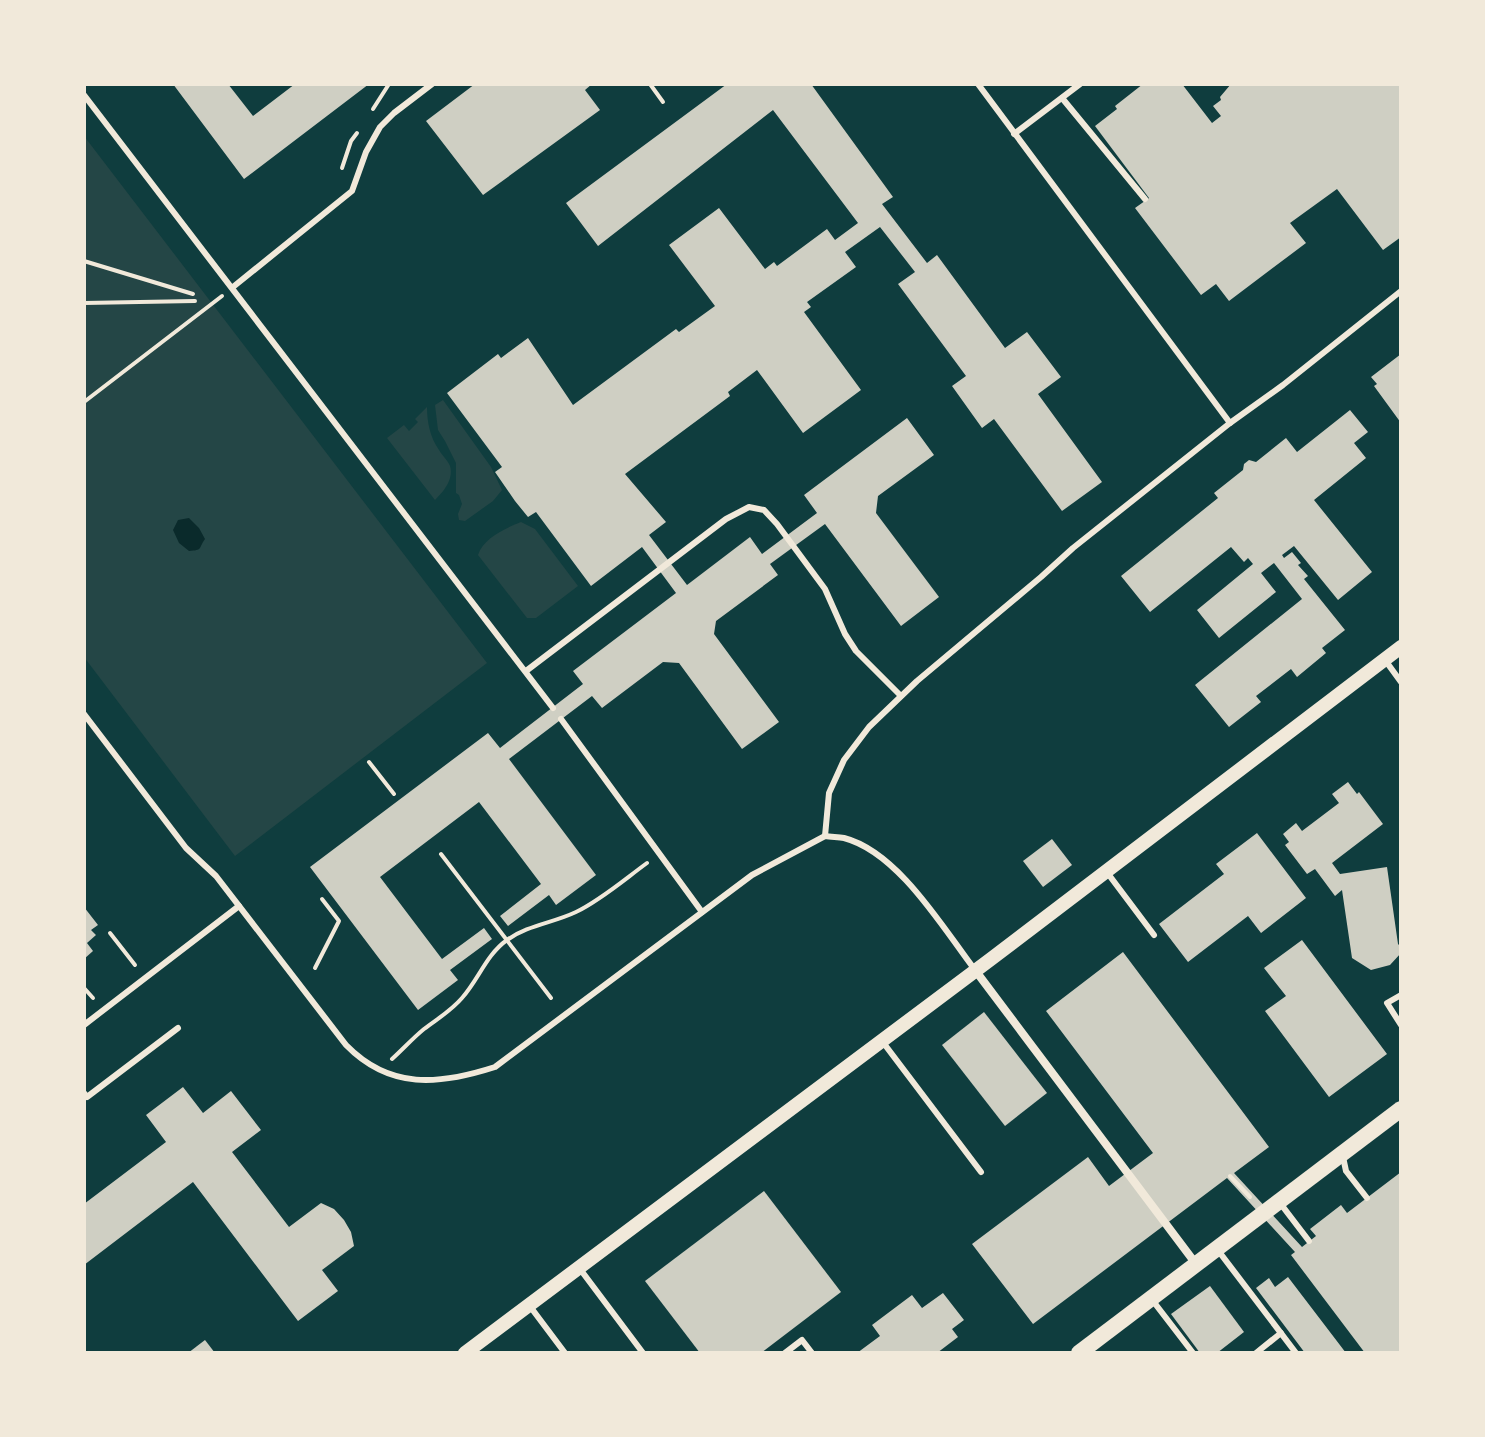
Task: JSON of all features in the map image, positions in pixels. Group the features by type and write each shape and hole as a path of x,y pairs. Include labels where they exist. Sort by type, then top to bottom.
{"main road":[{"path":"1079,1353 1401,1109"}],"street":[{"path":"465,1353 1401,647"},
{"path":"975,970 1196,1264"}],"lane":[{"path":"233,287 352,191 366,152 380,127 432,84"},
{"path":"978,84 1230,423"},
{"path":"1014,134 1080,84"},
{"path":"84,95 553,708"},
{"path":"1062,98 1145,199"},
{"path":"825,836 829,793 844,760 869,727 901,696 1073,548 1401,291"},
{"path":"526,671 726,519 749,507 764,510 777,524 825,589 856,651 901,696"},
{"path":"1385,660 1401,682"},
{"path":"84,714 186,848 216,876 346,1045 371,1066 419,1081 464,1077 495,1067 752,875 825,836 866,847 887,863 920,896 975,970"},
{"path":"561,719 702,912"},
{"path":"1106,871 1154,935"},
{"path":"84,1025 239,906"},
{"path":"1401,995 1387,1003 1401,1025"},
{"path":"84,1093 87,1097 178,1028"},
{"path":"882,1041 981,1172"},
{"path":"1343,1153 1346,1171 1367,1198"},
{"path":"1279,1202 1309,1241"},
{"path":"1217,1249 1296,1353"},
{"path":"579,1268 643,1353"},
{"path":"1151,1299 1193,1353"},
{"path":"529,1305 565,1353"},
{"path":"1256,1353 1281,1333"},
{"path":"785,1353 802,1340 812,1353"}],"path":[{"path":"372,111 389,84"},
{"path":"650,84 663,102"},
{"path":"341,173 351,141 364,125"},
{"path":"84,261 193,294"},
{"path":"84,402 233,287"},
{"path":"84,303 195,301"},
{"path":"369,762 394,794"},
{"path":"441,854 551,998"},
{"path":"392,1059 456,1005 486,962 507,940 531,927 580,911 647,863"},
{"path":"315,968 339,921 322,899"},
{"path":"110,933 136,967"},
{"path":"84,988 94,1000"}],"shaded area":[{"path":"84,136 487,663 235,856 84,657"},
{"path":"443,400 491,467 502,490 493,501 465,521 459,520 458,514 462,504 456,493 456,463 438,430 435,405"},
{"path":"427,407 431,435 451,471 447,485 435,500 387,438 404,425 409,431"},
{"path":"189,518 205,539 198,549 189,551 179,543 173,530 178,520"},
{"path":"521,522 535,529 578,586 536,618 527,618 478,555 490,539"}],"building":[{"path":"173,84 228,84 253,116 295,84 369,84 244,179"},
{"path":"475,84 592,84 585,90 600,110 483,195 426,121"},
{"path":"727,84 811,84 893,197 882,204 927,263 937,255 1005,348 1027,332 1061,377 1038,394 1102,482 1062,511 994,419 982,428 952,386 966,376 898,284 915,272 880,227 845,252 856,267 807,302 811,307 804,312 861,390 803,433 757,370 728,392 730,396 625,474 666,522 649,535 687,585 750,537 762,554 817,513 804,495 907,418 934,455 878,496 876,513 939,597 901,626 825,524 770,564 778,575 716,621 714,634 779,722 742,749 679,663 663,662 602,708 592,696 509,759 596,875 556,905 549,895 508,926 500,916 541,884 479,802 380,877 442,959 484,928 492,939 450,970 458,980 418,1010 310,867 488,733 500,748 583,684 573,671 676,593 642,547 591,586 536,512 528,517 515,501 495,472 502,467 447,393 498,354 501,358 528,338 573,405 676,329 679,332 715,306 669,245 719,208 765,269 774,262 777,266 827,229 835,240 858,223 773,110 598,246 566,203"},
{"path":"1143,84 1182,84 1212,123 1221,116 1213,106 1231,84 1401,84 1401,237 1383,250 1337,189 1290,223 1306,243 1229,301 1216,284 1201,295 1135,208 1149,198 1095,126"},
{"path":"1401,354 1401,423 1374,386 1377,384 1371,377"},
{"path":"1350,410 1368,432 1354,443 1366,458 1314,500 1372,572 1338,600 1294,546 1282,555 1284,558 1292,552 1308,576 1304,579 1345,630 1322,648 1326,653 1297,677 1291,669 1256,696 1261,702 1229,727 1195,685 1302,599 1274,563 1261,573 1276,592 1219,638 1197,610 1253,564 1248,558 1244,562 1231,547 1150,612 1121,576 1218,498 1214,493 1243,470 1249,460 1256,462 1286,438 1297,452"},
{"path":"1348,782 1383,824 1332,863 1340,874 1387,867 1398,944 1401,947 1401,953 1390,965 1371,970 1352,958 1342,890 1335,896 1315,869 1307,874 1285,845 1289,842 1283,834 1296,823 1302,831 1339,803 1332,794"},
{"path":"1257,833 1306,898 1261,933 1248,916 1188,962 1159,924 1224,874 1216,864"},
{"path":"1052,839 1072,865 1043,887 1023,861"},
{"path":"84,907 98,925 91,930 96,935 87,943 93,951 84,959"},
{"path":"1302,940 1387,1054 1329,1097 1265,1011 1286,996 1264,968"},
{"path":"1123,952 1269,1147 1234,1173 1302,1247 1316,1236 1310,1229 1341,1205 1347,1213 1401,1172 1401,1350 1396,1353 1365,1353 1291,1255 1295,1252 1227,1178 1033,1324 972,1244 1088,1157 1109,1186 1153,1153 1046,1011"},
{"path":"984,1012 1047,1093 1005,1126 942,1045"},
{"path":"183,1087 203,1113 231,1091 261,1130 232,1152 289,1227 321,1203 334,1209 351,1232 354,1246 322,1270 338,1291 298,1321 193,1182 84,1265 84,1204 166,1142 146,1115"},
{"path":"764,1191 841,1292 761,1353 700,1353 645,1281"},
{"path":"1288,1277 1346,1353 1305,1353 1256,1288 1269,1278 1275,1287"},
{"path":"1210,1286 1244,1332 1217,1353 1200,1353 1171,1314"},
{"path":"943,1293 964,1320 952,1329 958,1337 937,1353 857,1353 880,1336 872,1325 912,1295 922,1308"},
{"path":"205,1340 215,1353 188,1353"}]}
